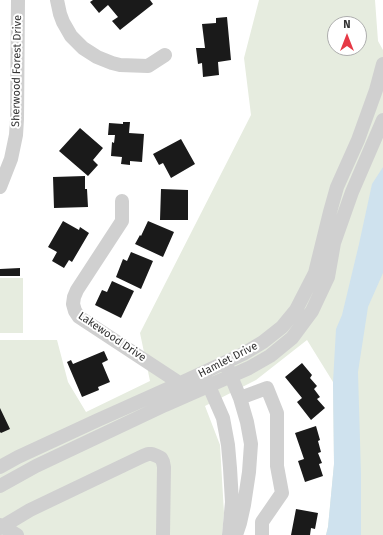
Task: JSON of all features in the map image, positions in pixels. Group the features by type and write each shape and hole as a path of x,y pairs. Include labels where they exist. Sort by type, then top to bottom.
{"street":[{"name":"Sherwood Forest Drive","path":"0,187 10,159 18,120 18,0"},
{"path":"56,0 63,22 72,36 83,48 97,57 120,65 148,66 164,55"},
{"name":"Hamlet Drive","path":"0,486 36,466 194,392 225,362 243,354 263,342 282,327 296,310 315,273 337,187 363,125 376,90 383,64"},
{"path":"363,125 382,125"},
{"name":"Hamlet Drive","path":"0,467 18,456 181,383 232,376 270,356 292,338 312,311 328,277 334,243 352,192 382,125"},
{"name":"Lakewood Drive","path":"122,201 122,221 77,290 73,304 75,311 79,317 194,392"},
{"path":"225,362 232,376 248,422 251,444 247,485 240,523 236,535"},
{"path":"206,380 223,418 228,445 232,502 229,535"},
{"path":"240,398 267,388 277,413 277,466 282,493 262,522 262,535"},
{"path":"1,527 30,510 143,456 152,454 160,458 164,466 163,535"},
{"path":"1,527 17,535"}],"shaded area":[{"path":"259,0 375,0 378,41 383,50 383,535 326,535 334,464 333,382 307,340 256,380 205,406 220,445 224,513 222,535 0,535 0,340 57,340 68,382 86,412 150,381 140,333 251,115 244,58"},
{"path":"0,278 23,278 23,333 0,333"}],"water":[{"path":"383,167 383,273 368,307 358,372 361,535 326,535 334,464 333,382 336,329 342,315 372,184"}],"building":[{"path":"93,0 150,0 153,4 120,30 112,21 118,17 108,5 99,13 90,2"},
{"path":"227,17 231,60 218,62 219,75 203,77 202,63 198,64 196,48 205,48 202,24 216,23 216,18"},
{"path":"123,122 130,122 129,133 144,134 142,162 130,161 130,165 121,164 122,157 111,156 112,142 114,143 115,135 108,135 109,123 123,124"},
{"path":"80,128 103,148 93,160 98,165 88,176 59,151"},
{"path":"181,139 195,164 171,178 163,163 159,165 153,154"},
{"path":"85,176 85,189 87,189 88,207 54,208 53,177"},
{"path":"161,189 188,190 188,220 160,220"},
{"path":"63,221 79,230 80,227 89,233 72,262 69,260 64,268 52,261 57,252 48,247"},
{"path":"148,221 174,232 163,257 135,244 140,235 141,236"},
{"path":"131,252 153,261 141,289 116,277 123,259 127,261"},
{"path":"20,268 20,276 0,276 0,269"},
{"path":"112,281 134,291 121,318 95,305 102,290 107,292"},
{"path":"104,351 108,360 102,363 110,382 98,387 99,390 82,397 67,362 71,360 73,364"},
{"path":"302,363 312,375 310,378 317,386 314,389 320,397 317,399 325,408 311,420 297,402 302,398 285,377"},
{"path":"0,408 10,429 1,433 0,432"},
{"path":"316,426 320,440 318,441 321,452 318,453 322,463 319,464 323,476 305,482 298,461 304,459 295,433"},
{"path":"296,509 318,513 315,529 311,528 310,535 291,535"}]}
